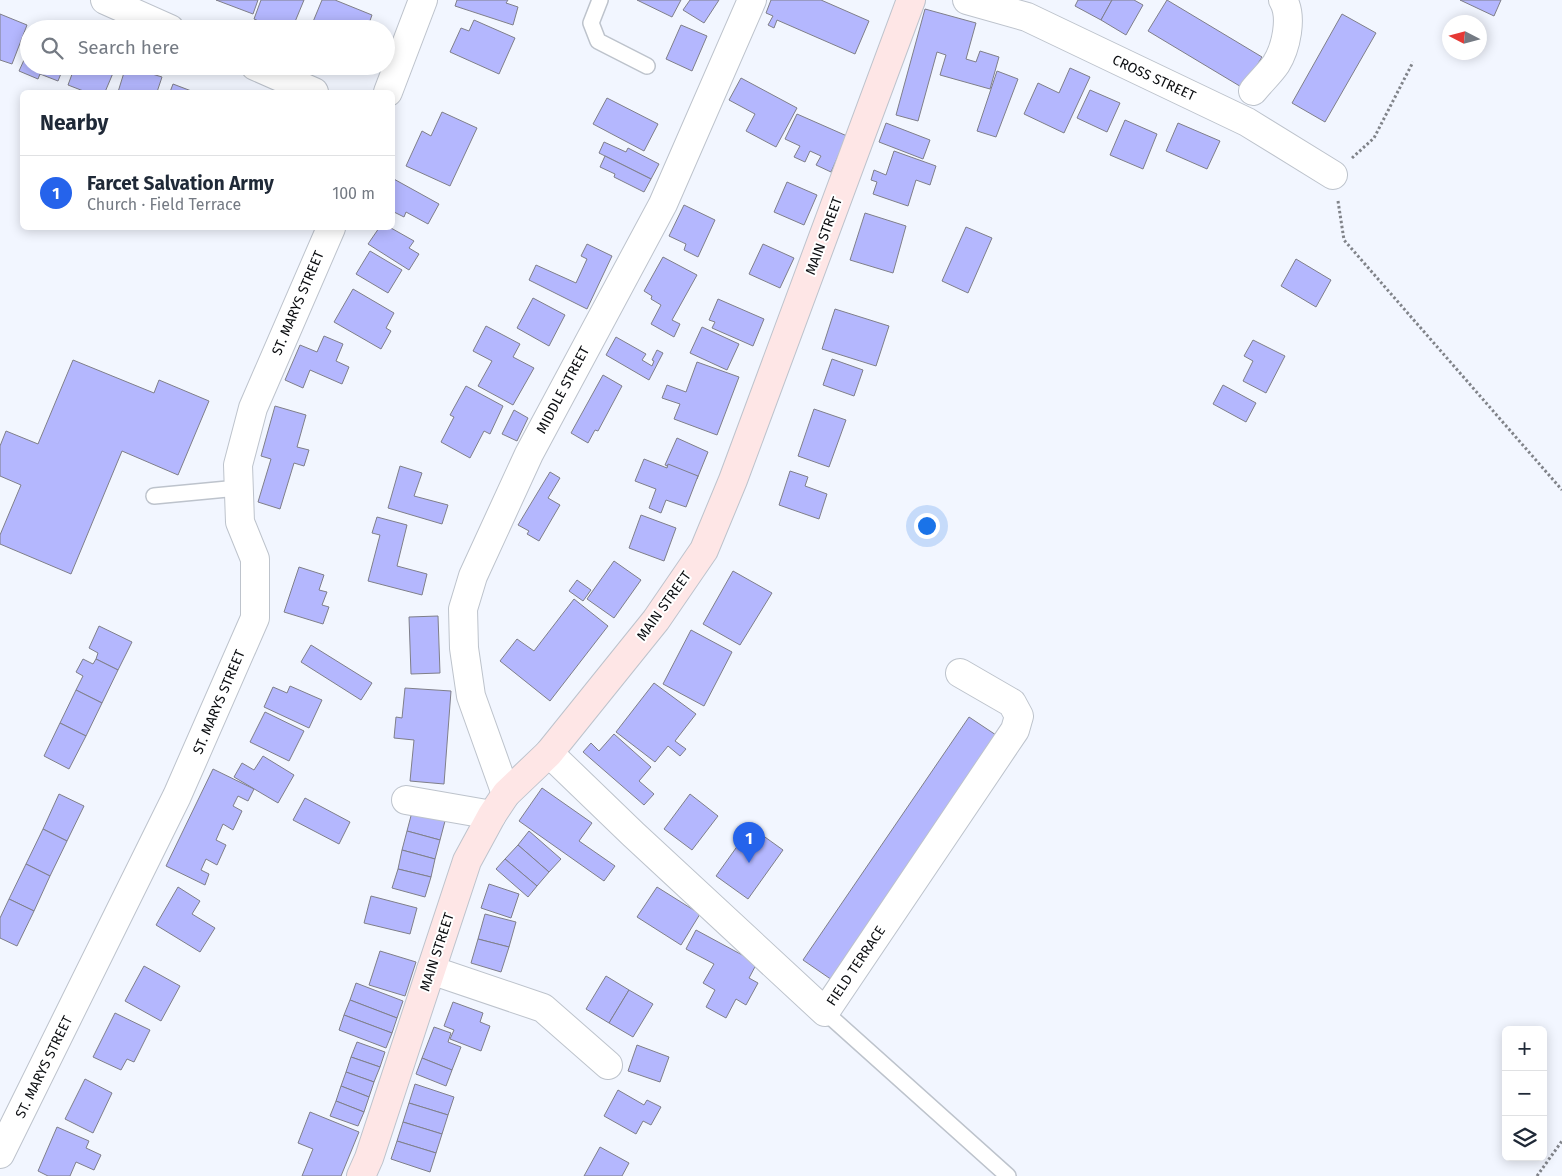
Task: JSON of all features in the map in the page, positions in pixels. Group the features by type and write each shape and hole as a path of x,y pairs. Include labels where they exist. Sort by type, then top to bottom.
{"street":[{"path":"105,0 150,20"},
{"path":"395,74 423,0"},
{"name":"MIDDLE STREET","path":"499,804 471,696 464,648 463,609 472,576 529,454 663,204 752,0"},
{"name":"MAIN STREET","path":"361,1176 369,1158 467,861 499,804 549,753 656,620 704,550 733,480 911,0"},
{"name":"CROSS STREET","path":"966,0 1027,18 1238,118 1334,175"},
{"path":"1253,91 1276,63 1287,36 1288,8 1283,0"},
{"path":"275,75 309,90"},
{"path":"389,90 394,75"},
{"name":"ST. MARYS STREET","path":"0,1154 9,1118 178,796 255,618 255,560 240,522 238,465 253,408 330,230"},
{"name":"FIELD TERRACE","path":"549,753 633,834 826,1012 1015,730 1019,716 1012,703 960,673"},
{"path":"406,800 499,804"},
{"path":"431,970 543,1008 608,1065"}],"lane":[{"path":"600,0 591,23 598,41 647,66"},
{"path":"154,496 238,488"},
{"path":"826,1012 1008,1176"}],"path":[{"path":"1413,62 1374,138 1334,175 1344,240 1562,490"},
{"path":"1537,1176 1562,1141"}],"building":[{"path":"216,0 258,0 253,14"},
{"path":"261,0 304,0 296,20 254,19"},
{"path":"322,0 335,0 372,15 370,20 314,20"},
{"path":"457,0 508,0 506,3 518,7 513,25 455,6"},
{"path":"637,0 681,0 672,17"},
{"path":"690,0 719,0 704,23 683,10"},
{"path":"771,0 821,0 869,21 855,54 777,20 774,28 768,25 773,16 766,13"},
{"path":"1078,0 1112,0 1101,20 1075,6"},
{"path":"1112,0 1134,0 1143,5 1126,35 1101,20"},
{"path":"1167,0 1262,57 1243,88 1148,31"},
{"path":"1460,0 1501,0 1494,16"},
{"path":"925,9 976,23 966,59 976,62 980,51 999,57 990,89 940,75 946,55 937,52 918,121 896,115"},
{"path":"0,14 20,22 20,43 12,64 0,60"},
{"path":"1342,14 1376,33 1325,122 1292,103"},
{"path":"474,20 515,38 499,74 450,52 461,28 469,31"},
{"path":"681,25 707,36 692,71 666,59"},
{"path":"1070,68 1090,77 1064,133 1024,114 1038,83 1059,93"},
{"path":"997,71 1018,79 996,137 977,131"},
{"path":"28,75 40,75 38,79"},
{"path":"43,75 60,75 58,81"},
{"path":"72,75 112,75 106,90 81,90 68,85"},
{"path":"123,75 155,75 162,77 158,90 119,90"},
{"path":"741,78 797,108 776,147 746,131 755,114 729,100"},
{"path":"173,84 189,90 171,90"},
{"path":"1090,90 1120,103 1107,132 1077,118"},
{"path":"607,98 658,124 644,151 593,124"},
{"path":"442,112 477,128 450,186 406,166 422,131 431,136"},
{"path":"797,114 847,136 831,172 816,165 821,156 810,151 805,162 794,157 800,146 785,139"},
{"path":"1125,120 1157,134 1143,169 1110,155"},
{"path":"886,123 930,140 923,159 879,142"},
{"path":"1178,123 1220,141 1207,169 1166,151"},
{"path":"604,142 626,152 628,148 659,164 651,179 599,153"},
{"path":"894,151 936,166 930,185 916,180 908,206 873,194 877,182 871,180 874,170 886,175"},
{"path":"605,156 651,179 644,192 614,177 615,174 600,167"},
{"path":"395,180 439,204 428,224 406,212 404,217 395,212"},
{"path":"787,182 817,195 804,225 774,212"},
{"path":"684,205 715,220 698,257 684,250 686,244 669,236"},
{"path":"865,213 906,226 893,273 850,260"},
{"path":"966,227 992,238 968,293 942,281"},
{"path":"378,230 395,230 414,241 409,248 419,254 409,270 368,244"},
{"path":"587,244 612,256 587,309 529,280 536,265 576,283 587,259 581,256"},
{"path":"763,244 794,258 780,288 749,274"},
{"path":"370,251 402,270 388,293 356,274"},
{"path":"663,257 697,275 672,320 680,324 674,337 651,324 661,305 651,299 652,296 644,291"},
{"path":"1296,259 1331,280 1316,307 1281,286"},
{"path":"353,289 394,313 386,328 391,331 381,349 334,322"},
{"path":"533,298 565,315 549,346 517,328"},
{"path":"718,299 764,319 753,346 712,328 715,322 709,320"},
{"path":"835,309 889,326 876,366 822,349"},
{"path":"486,326 520,344 513,357 534,368 513,405 478,386 492,361 473,351"},
{"path":"702,327 739,344 727,370 690,353"},
{"path":"324,336 343,344 336,361 349,367 342,384 310,370 303,388 285,380 300,345 317,352"},
{"path":"616,337 646,354 642,360 652,366 654,361 652,360 657,350 663,353 649,380 606,355"},
{"path":"1253,340 1285,356 1266,393 1243,381 1253,361 1244,356"},
{"path":"832,359 863,370 854,396 823,385"},
{"path":"73,360 154,393 159,380 209,401 178,475 122,451 71,574 0,544 0,535 21,485 0,476 0,446 6,431 38,444"},
{"path":"697,362 739,377 717,435 674,419 680,404 662,398 667,385 686,392"},
{"path":"603,375 622,386 598,431 595,430 588,443 571,433"},
{"path":"1223,385 1256,403 1246,422 1213,404"},
{"path":"466,386 503,406 490,434 484,431 470,458 441,442 454,417 450,415"},
{"path":"275,406 306,415 297,447 309,450 304,466 294,463 280,509 258,502 271,459 261,456"},
{"path":"814,409 846,420 829,467 798,456"},
{"path":"514,410 528,418 517,441 502,434"},
{"path":"677,438 708,452 697,479 665,465"},
{"path":"644,459 667,468 668,464 698,476 686,507 666,500 661,513 649,508 656,489 635,481"},
{"path":"400,466 422,473 414,496 448,505 442,524 388,508"},
{"path":"790,471 808,477 805,486 827,494 819,519 779,505"},
{"path":"550,472 560,478 548,498 560,505 539,541 527,534 529,531 518,525"},
{"path":"641,515 676,528 664,561 629,548"},
{"path":"377,517 407,525 397,566 427,574 422,595 368,581 380,535 372,533"},
{"path":"614,561 641,580 614,618 587,599"},
{"path":"299,567 324,575 319,590 327,592 322,605 329,607 323,624 284,612"},
{"path":"733,571 772,593 740,645 703,624"},
{"path":"577,580 591,590 583,601 569,591"},
{"path":"574,599 608,626 550,701 500,661 517,639 534,651"},
{"path":"438,616 440,673 411,674 409,617"},
{"path":"99,626 132,642 118,670 96,659 98,653 89,648"},
{"path":"691,630 732,652 704,706 663,684"},
{"path":"311,645 372,683 361,700 301,662"},
{"path":"83,659 93,664 96,659 118,670 102,703 76,690 83,676 76,672"},
{"path":"654,683 696,714 675,741 686,749 680,756 668,746 655,762 616,732"},
{"path":"290,686 322,700 309,728 264,707 273,687 287,693"},
{"path":"405,688 451,691 444,784 410,781 414,740 394,738 396,717 402,718"},
{"path":"76,690 102,703 86,736 60,723"},
{"path":"265,712 304,731 289,761 250,742"},
{"path":"969,717 999,737 832,980 803,960"},
{"path":"60,723 86,736 69,769 44,756"},
{"path":"614,734 651,767 639,781 654,794 644,805 583,752 591,743 599,751"},
{"path":"263,756 294,775 278,803 234,777 242,763 254,770"},
{"path":"213,769 254,789 248,801 238,796 233,806 242,811 233,830 223,824 216,840 226,845 217,865 206,859 201,870 209,874 205,885 166,866"},
{"path":"542,788 592,823 579,841 615,866 604,881 519,821"},
{"path":"59,794 84,806 67,841 43,829"},
{"path":"690,794 718,816 692,850 664,829"},
{"path":"305,798 350,822 339,844 293,820"},
{"path":"412,812 445,821 440,840 407,831"},
{"path":"751,827 783,850 748,899 716,876"},
{"path":"43,829 67,841 50,876 26,864"},
{"path":"407,831 440,840 435,859 402,850"},
{"path":"529,831 561,859 549,872 518,845"},
{"path":"518,845 549,872 537,886 505,859"},
{"path":"402,850 435,859 431,877 398,869"},
{"path":"505,859 537,886 528,897 496,869"},
{"path":"26,864 50,876 34,911 9,899"},
{"path":"398,869 431,877 425,897 392,888"},
{"path":"489,884 519,894 511,918 481,908"},
{"path":"178,887 200,901 192,914 215,928 200,952 156,925"},
{"path":"657,887 700,914 681,945 637,917"},
{"path":"371,896 417,908 410,934 364,923"},
{"path":"9,899 34,911 17,946 0,938 0,918"},
{"path":"485,914 516,922 509,947 478,939"},
{"path":"696,930 757,963 749,978 758,983 746,1005 736,999 726,1018 706,1007 715,990 703,983 714,964 686,949"},
{"path":"478,939 509,947 501,972 471,963"},
{"path":"380,951 416,962 405,996 369,985"},
{"path":"144,966 180,986 161,1021 125,1001"},
{"path":"606,976 629,990 609,1023 586,1009"},
{"path":"356,983 403,1001 397,1018 350,1000"},
{"path":"629,990 653,1004 633,1037 609,1023"},
{"path":"350,1000 397,1018 392,1033 344,1015"},
{"path":"453,1002 483,1013 480,1022 490,1026 481,1051 450,1039 454,1030 444,1026"},
{"path":"115,1013 150,1030 134,1062 127,1059 121,1070 93,1057"},
{"path":"344,1015 392,1033 386,1048 339,1030"},
{"path":"434,1027 451,1033 448,1042 461,1047 452,1070 422,1058"},
{"path":"357,1042 385,1052 380,1067 351,1057"},
{"path":"637,1045 669,1057 660,1082 628,1071"},
{"path":"351,1057 380,1067 374,1082 346,1072"},
{"path":"422,1058 452,1070 446,1086 416,1074"},
{"path":"346,1072 374,1082 369,1097 341,1086"},
{"path":"85,1079 112,1093 93,1133 65,1119"},
{"path":"415,1084 454,1097 448,1115 409,1103"},
{"path":"341,1086 369,1097 364,1112 336,1101"},
{"path":"618,1090 644,1105 647,1100 661,1107 651,1125 643,1121 636,1134 604,1116"},
{"path":"336,1101 364,1112 358,1126 330,1116"},
{"path":"409,1103 448,1115 442,1134 403,1122"},
{"path":"310,1112 359,1132 341,1176 302,1176 313,1149 298,1143"},
{"path":"403,1122 442,1134 436,1153 397,1141"},
{"path":"57,1127 89,1141 86,1148 101,1155 94,1170 76,1162 70,1176 48,1176 38,1171"},
{"path":"397,1141 436,1153 430,1172 391,1159"},
{"path":"600,1147 629,1163 622,1176 584,1176"}],"place":[{"name":"Farcet Salvation Army","path":"749,863"}]}
